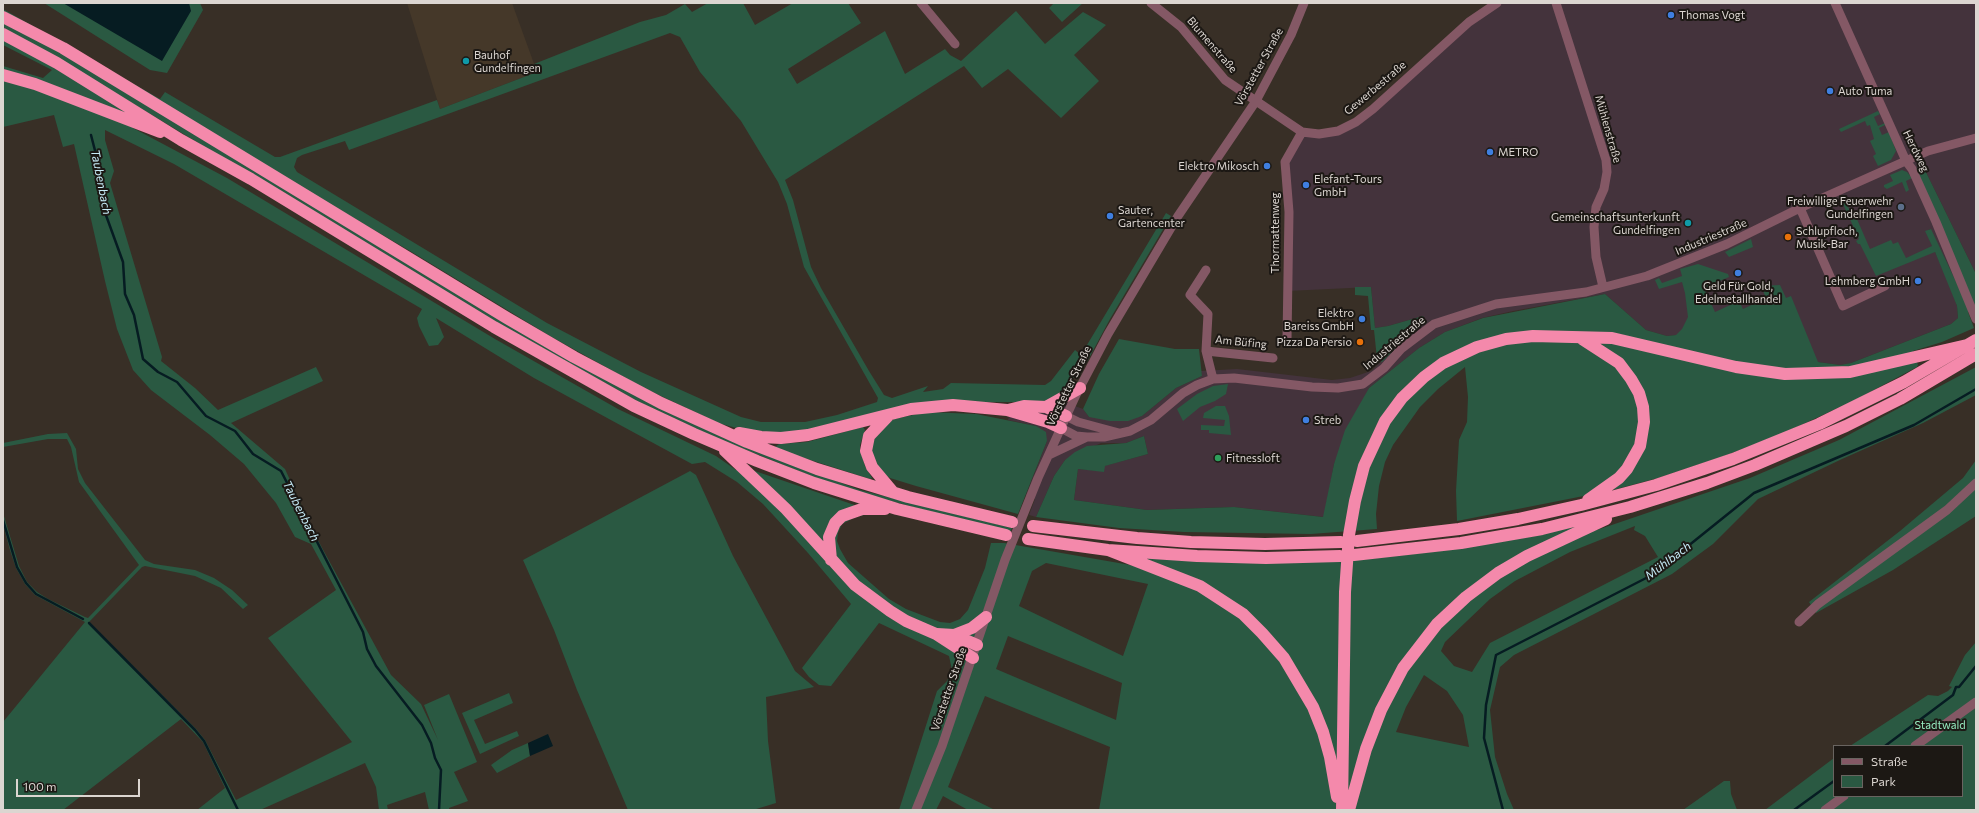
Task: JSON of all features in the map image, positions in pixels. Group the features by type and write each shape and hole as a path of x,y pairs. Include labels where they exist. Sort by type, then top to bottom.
{"highway":[{"path":"3,17 64,48 568,354 661,403 767,450 817,468 893,492 1012,522"},
{"path":"3,34 57,63 182,140 561,366 634,406 718,444 814,483 897,509 1006,535"},
{"path":"3,75 35,84 182,140"},
{"path":"1340,810 1345,592 1348,542 1355,501 1364,466 1385,421 1411,389 1443,363 1477,347 1506,339 1533,336 1612,338 1736,367 1785,374 1806,375 1850,372 1971,342"},
{"path":"1581,338 1619,364 1631,379 1643,407 1644,422 1640,446 1627,469 1619,478 1581,505"},
{"path":"1357,541 1460,529 1518,519 1581,505 1656,485 1733,459 1776,442 1872,398 1971,342"},
{"path":"1354,555 1499,537 1549,527 1630,507 1707,483 1806,444 1900,399 1976,354"},
{"path":"1046,407 1080,388"},
{"path":"720,430 761,437 781,438 808,435 924,407 953,405 1007,410 1048,422 1061,428"},
{"path":"1007,410 1024,406 1046,407 1066,416"},
{"path":"890,414 880,423 870,436 866,451 872,467 893,492"},
{"path":"718,444 786,509 855,585 885,608 906,621 936,634 973,658"},
{"path":"1349,810 1366,749 1381,710 1403,668 1437,624 1466,597 1498,573 1527,556 1630,507"},
{"path":"831,560 829,537 835,523 842,516 862,509 897,509"},
{"path":"1033,526 1137,538 1206,543 1264,544 1341,542"},
{"path":"1028,539 1108,550 1231,558 1340,556"},
{"path":"1108,550 1177,576 1220,598 1243,614 1280,653 1304,688 1323,732 1330,757 1340,810"},
{"path":"954,635 972,628 986,617"},
{"path":"936,634 954,635 977,645"}],"street":[{"path":"921,3 954,44"},
{"name":"Blumenstraße","path":"1150,3 1182,27 1225,80 1256,101"},
{"name":"Vörstetter Straße","path":"916,810 942,746 1005,560 1066,416 1108,334 1178,216 1256,101 1291,35 1304,3"},
{"name":"Gewerbestraße","path":"1256,101 1302,132 1312,134 1329,134 1356,122 1373,109 1469,22 1497,3"},
{"name":"Mühlenstraße","path":"1556,3 1606,160 1607,172 1604,189 1596,207 1594,226 1596,257 1603,287"},
{"name":"Herdweg","path":"1835,3 1906,161 1912,169 1936,222 1976,319"},
{"name":"Thormattenweg","path":"1287,339 1288,212 1285,162 1302,132"},
{"name":"Industriestraße","path":"1061,428 1076,436 1087,437 1104,437 1121,433 1138,427 1150,420 1183,393 1196,385 1213,379 1234,378 1305,387 1338,388 1363,384 1384,368 1401,349 1434,324 1496,304 1586,292 1647,276 1727,244 1800,208 1928,151 1976,138"},
{"path":"1800,208 1843,306 1885,286"},
{"name":"Am Büfing","path":"1206,270 1190,296 1208,314 1206,351 1213,379"},
{"name":"Am Büfing","path":"1206,351 1273,358"},
{"path":"1066,416 1078,422 1121,433"},
{"path":"1049,455 1087,437"},
{"path":"1799,622 1818,604 1946,510 1976,483"},
{"path":"1916,745 1976,702"},
{"path":"1825,810 1843,797"}],"shaded area":[{"path":"407,3 512,3 537,72 440,109"},
{"path":"1497,3 1976,3 1976,274 1923,166 1915,169 1968,307 1930,229 1926,232 1949,283 1957,306 1958,318 1951,324 1851,363 1840,365 1818,362 1676,335 1667,336 1646,330 1605,294 1513,311 1482,318 1445,332 1419,348 1369,388 1334,464 1324,517 1234,507 1147,510 1074,500 1078,469 1104,471 1104,466 1148,454 1144,436 1126,443 1101,443 1065,460 1054,476 1036,517 1029,515 1035,499 1026,495 1047,441 1036,426 1008,420 1013,403 1053,398 1083,409 1089,417 1142,416 1176,388 1202,376 1201,371 1237,369 1332,380 1350,378 1371,371 1405,340 1425,319 1423,316 1388,326 1375,328 1371,287 1287,291 1285,162 1302,132 1311,134 1356,122"}],"green space":[{"path":"44,3 200,3 203,10 167,73 150,70"},
{"path":"708,3 743,3 755,25 793,3 848,3 861,23 788,69 797,84 885,31 905,74 945,49 950,55 961,61 1016,11 1045,44 1083,12 1106,25 1074,55 1099,81 1061,118 1008,69 982,88 964,66 785,180 793,200 811,267 821,288 884,395 892,398 928,386 923,392 943,389 951,383 1045,385 1051,381 1075,350 1081,355 1166,213 1171,216 1110,319 1088,360 1062,392 1053,398 1041,402 966,402 784,435 740,429 718,423 640,386 550,336 410,251 3,13 3,9 160,99 165,92 275,157 280,157 437,100 440,109 537,72 534,64 640,22 666,15 685,4 692,12","holes":["670,33 680,37 700,72 741,121 778,182 787,204 804,267 878,398 877,402 837,415 805,422 761,422 741,417 641,372 547,323 297,172 294,167 297,158 302,155 345,141 349,150"]},
{"path":"1054,3 1083,3 1062,22 1049,8"},
{"path":"3,21 77,61 480,306 760,452 860,490 1012,528 1010,533 839,487 673,421 492,320 74,68 3,28"},
{"path":"3,38 138,117 133,128 227,178 495,339 618,409 716,456 736,470 749,469 878,513 858,516 842,524 838,533 837,541 840,549 848,563 889,599 906,609 940,622 950,623 960,619 968,610 985,568 991,543 1004,543 1136,566 1145,557 1358,560 1449,550 1534,536 1581,523 1597,530 1750,478 1839,440 1976,367 1976,395 1923,423 1758,499 1713,544 1672,574 1514,655 1500,667 1490,710 1495,757 1514,810 1099,810 1110,747 985,696 948,787 995,810 968,810 943,796 936,810 899,810 937,691 947,681 952,670 949,656 879,623 831,686 819,685 809,677 802,668 851,604 808,553 763,504 737,482 705,462 692,464 609,419 534,378 436,318 444,337 438,345 429,346 419,326 417,318 422,309 174,164 105,130 105,140 114,171 110,183 162,357 161,361 195,388 218,410 316,367 323,381 231,423 285,469 314,533 391,675 421,704 438,740 424,705 449,694 477,762 454,772 468,801 449,808 449,810 429,810 425,792 387,805 388,810 379,810 376,787 365,763 260,810 197,810 225,788 203,742 181,719 63,810 3,810 3,722 85,622 35,595 25,584 16,568 10,550 3,524 3,513 19,566 27,582 37,592 48,599 85,617 88,618 139,565 79,482 71,447 67,439 48,439 3,447 3,443 48,434 67,433 76,449 78,469 85,483 145,560 154,564 195,570 214,578 232,590 248,605 243,609 221,588 195,576 145,566 142,567 89,622 196,729 205,740 236,800 352,742 268,638 336,590 311,544 295,537 276,503 244,464 210,435 151,390 133,370 117,329 74,144 63,147 54,115 3,127 3,66 43,78 52,70 3,45","holes":["1635,526 1634,530 1645,536 1658,557 1490,643 1472,672 1454,666 1441,651 1445,642 1490,599 1515,581 1570,552","1046,563 1148,584 1123,656 1019,606 1032,571","1008,636 1122,683 1116,720 996,669","1424,675 1447,691 1463,715 1469,747 1396,732 1406,707"]},
{"path":"1878,111 1880,114 1874,117 1878,126 1885,123 1885,125 1879,128 1882,135 1889,132 1896,151 1891,160 1878,166 1873,156 1876,154 1870,141 1874,139 1870,125 1867,126 1865,121 1841,132 1839,129"},
{"path":"1923,166 1976,274 1976,308 1914,169"},
{"path":"1902,170 1907,172 1912,178 1906,181 1909,190 1906,192 1902,182 1887,189 1884,187 1884,185 1893,181 1890,175"},
{"path":"1845,201 1850,211 1853,210 1870,249 1891,240 1893,244 1898,242 1906,258 1932,246 1925,231 1931,229 1968,307 1968,312 1974,328 1942,342 1913,351 1918,365 1917,367 1855,400 1784,433 1724,456 1658,478 1609,491 1457,521 1456,491 1459,440 1467,422 1468,397 1465,367 1438,389 1420,407 1393,445 1385,462 1379,486 1376,514 1377,529 1311,534 1184,532 1119,528 1036,517 1054,476 1065,460 1075,452 1087,446 1126,443 1144,436 1148,454 1105,466 1104,472 1078,469 1074,500 1147,510 1234,507 1323,517 1334,464 1345,430 1369,388 1419,348 1445,332 1483,318 1605,294 1646,330 1667,336 1676,335 1682,329 1688,317 1682,282 1659,289 1655,280 1659,278 1662,283 1682,276 1680,269 1698,264 1728,274 1729,277 1704,288 1715,312 1739,301 1743,309 1766,298 1761,286 1780,285 1786,298 1791,296 1818,362 1840,365 1851,363 1951,324 1958,318 1957,306 1935,252 1876,276 1860,244 1856,241 1859,239 1843,204"},
{"path":"1751,239 1753,247 1729,257 1725,252"},
{"path":"1355,287 1371,287 1375,328 1388,326 1423,316 1425,319 1382,362 1377,359 1374,330 1371,330 1368,296 1355,295"},
{"path":"1119,339 1175,349 1199,349 1202,376 1176,388 1142,416 1128,421 1110,421 1089,417 1083,409 1099,374"},
{"path":"1228,384 1226,394 1215,401 1200,407 1183,421 1177,409 1197,394 1213,386"},
{"path":"1216,406 1225,406 1229,416 1231,435 1209,433 1209,430 1201,430 1201,425 1224,426 1225,420 1203,418 1204,413"},
{"path":"927,412 976,414 1036,426 1046,432 1047,441 1018,514 890,478 878,470 872,460 870,442 876,431 894,419"},
{"path":"863,427 865,430 860,449 865,466 872,478 870,479 779,450 775,447 779,444 807,442"},
{"path":"1976,460 1976,516 1893,570 1816,613 1809,602 1900,531 1963,478"},
{"path":"690,471 696,475 733,556 795,671 814,687 766,697 768,741 776,803 753,810 628,810 577,690 554,630 523,560"},
{"name":"Stadtwald","path":"1976,642 1976,810 1765,810 1833,759 1833,797 1963,797 1963,745 1852,745 1928,695 1938,696 1948,691 1952,687 1949,686 1965,655"},
{"path":"509,693 513,703 474,720 485,744 517,731 519,736 480,754 462,713"},
{"path":"528,743 530,756 497,773 491,765 512,750"},
{"path":"1724,781 1730,781 1731,794 1737,810 1683,810"}],"water":[{"path":"63,3 189,3 191,11 162,61"},
{"path":"548,734 553,746 530,756 528,743"}],"waterway":[{"name":"Taubenbach","path":"91,135 100,170 103,207 123,262 125,294 134,315 143,359 158,372 177,382 206,416 235,431 253,454 281,471 363,632 367,649 376,666 422,725 431,743 435,758 441,770 439,810"},
{"name":"Mühlbach","path":"1503,810 1484,738 1486,705 1496,655 1652,575 1754,493 1914,425 1976,389"},
{"path":"3,520 17,567 26,583 36,594 83,619"},
{"path":"89,623 195,730 204,741 238,810"},
{"path":"1886,745 1953,695 1956,687 1959,687 1976,666"},
{"path":"1794,810 1833,782"}],"place":[{"name":"Thomas Vogt","path":"1671,15"},
{"name":"Bauhof Gundelfingen","path":"466,61"},
{"name":"Auto Tuma","path":"1830,91"},
{"name":"METRO","path":"1490,152"},
{"name":"Elektro Mikosch","path":"1267,166"},
{"name":"Elefant-Tours GmbH","path":"1306,185"},
{"name":"Freiwillige Feuerwehr Gundelfingen","path":"1901,207"},
{"name":"Sauter, Gartencenter","path":"1110,216"},
{"name":"Gemeinschaftsunterkunft Gundelfingen","path":"1688,223"},
{"name":"Schlupfloch, Musik-Bar","path":"1788,237"},
{"name":"Geld Für Gold, Edelmetallhandel","path":"1738,273"},
{"name":"Lehmberg GmbH","path":"1918,281"},
{"name":"Elektro Bareiss GmbH","path":"1362,319"},
{"name":"Pizza Da Persio","path":"1360,342"},
{"name":"Streb","path":"1306,420"},
{"name":"Fitnessloft","path":"1218,458"}]}
